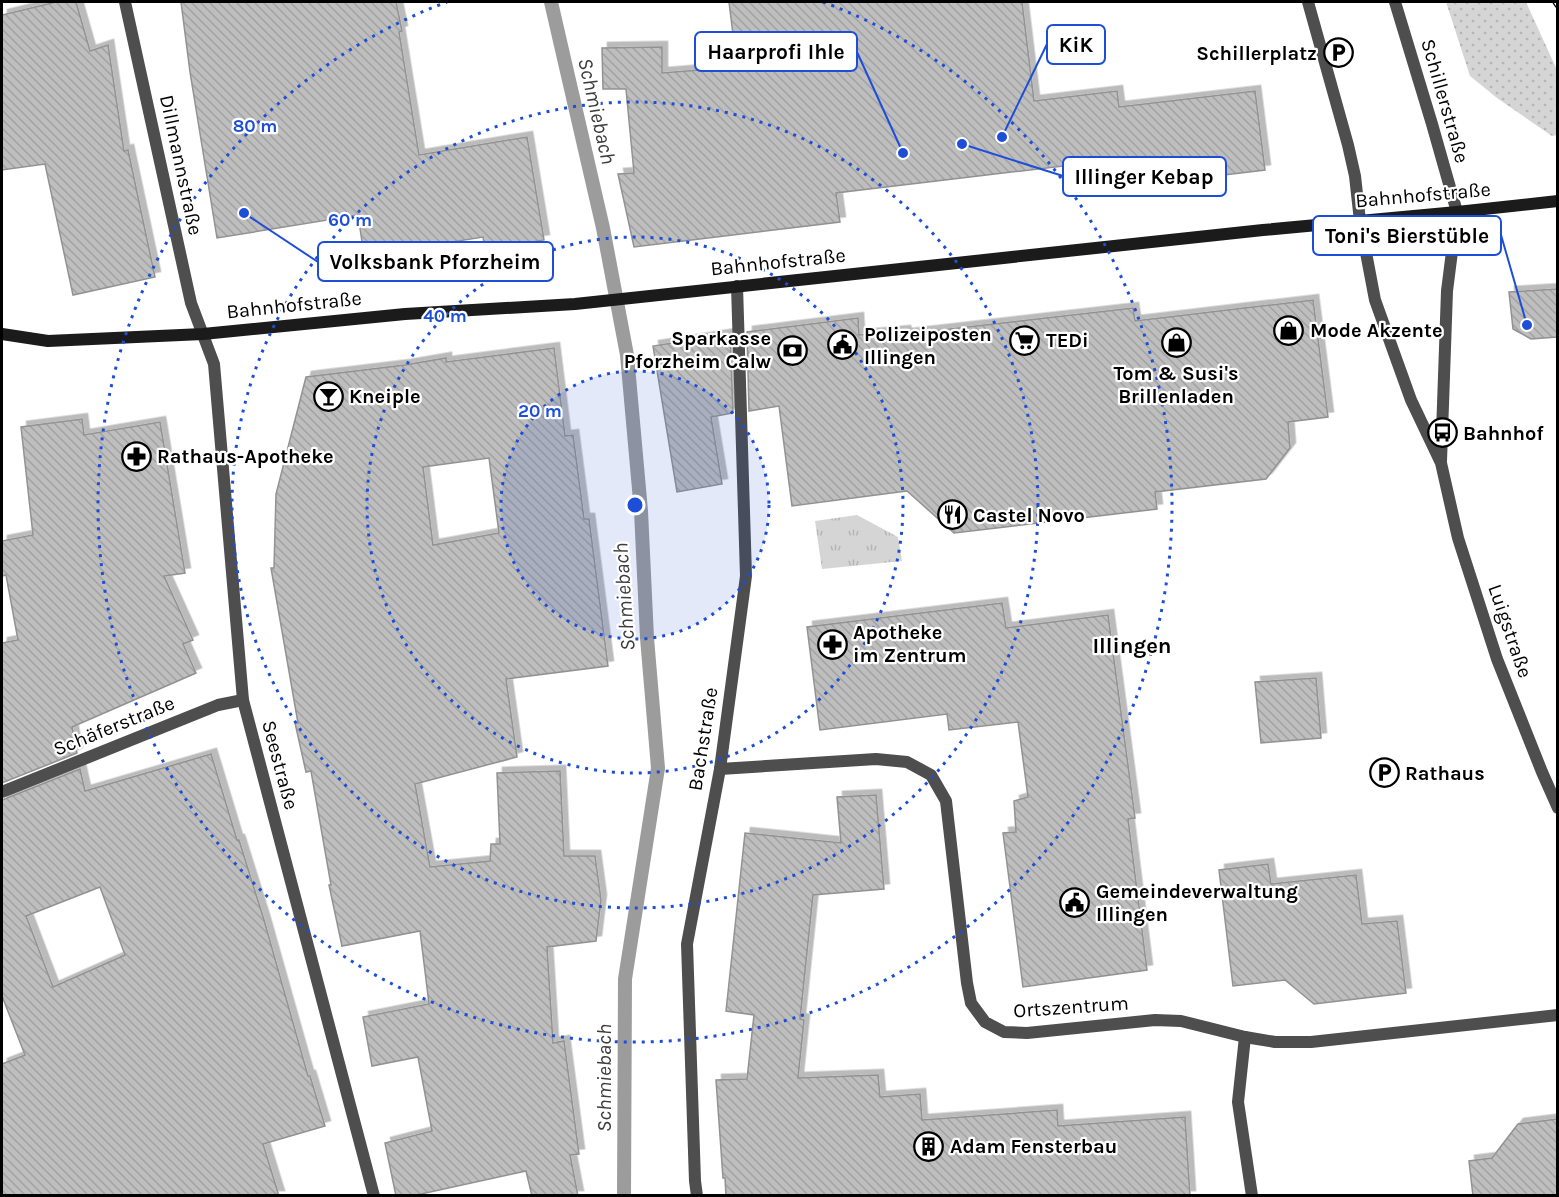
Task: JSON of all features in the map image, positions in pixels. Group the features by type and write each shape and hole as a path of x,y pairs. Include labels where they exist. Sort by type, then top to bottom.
{"street":[{"name":"Dillmannstraße","path":"126,2 191,303 203,334"},
{"name":"Luigstraße","path":"1308,2 1348,145 1375,300 1411,400 1441,463 1458,538 1497,659 1557,808"},
{"name":"Schillerstraße","path":"1395,2 1456,212"},
{"name":"Bahnhofstraße","path":"2,334 48,342 203,334 405,314 575,304 1557,201"},
{"name":"Luigstraße","path":"1441,463 1447,291 1456,212"},
{"name":"Bachstraße","path":"697,1196 687,944 720,769 746,576 737,286"},
{"name":"Seestraße","path":"203,334 214,364 243,700 374,1196"},
{"name":"Schäferstraße","path":"2,792 218,705 243,700"},
{"name":"Ortszentrum","path":"720,769 876,759 907,762 931,775 946,801 971,1003 985,1022 1004,1032 1027,1033 1155,1020 1181,1021 1275,1042 1311,1042 1557,1015"},
{"path":"1245,1037 1238,1102 1252,1196"}],"green space":[{"path":"1446,2 1526,2 1557,70 1557,135 1552,136 1497,98 1470,76"},
{"path":"857,515 898,537 902,561 822,569 815,521"}],"building":[{"path":"56,2 76,2 90,51 108,45 124,151 128,150 155,277 73,295 45,164 2,170 2,15"},
{"path":"181,2 396,2 419,155 527,137 544,240 485,250 483,237 414,248 415,254 365,262 358,215 217,238"},
{"path":"729,2 1022,2 1034,101 1117,91 1119,107 1255,91 1265,170 1183,180 1181,160 1081,171 1080,164 836,193 840,222 634,247 618,174 634,173 626,89 603,89 602,48 662,47 662,73 737,67"},
{"path":"1557,289 1557,337 1531,339 1513,329 1509,292"},
{"path":"1313,300 1328,417 1288,422 1290,448 1266,479 1155,492 1157,509 954,533 907,491 792,506 779,406 749,411 747,332 858,318 859,335 905,331 906,334 1133,308 1135,321"},
{"path":"730,334 733,413 711,417 722,484 677,492 653,346"},
{"path":"554,348 565,436 573,435 584,519 589,519 608,666 506,679 517,757 415,784 430,867 490,861 491,844 500,844 497,773 560,771 564,856 595,856 601,900 596,941 547,947 553,1043 564,1041 579,1154 570,1155 578,1196 532,1196 526,1171 412,1196 396,1196 385,1143 432,1131 418,1057 372,1066 363,1017 429,1004 420,931 342,946 329,885 331,885 311,771 306,772 295,723 298,723 271,568 274,568 276,494 306,377 446,358 446,362","holes":["489,458 499,533 433,545 423,467"]},
{"path":"82,419 84,435 160,422 185,573 164,576 193,640 183,644 196,673 72,727 77,753 2,783 2,643 18,640 6,575 2,576 2,541 33,535 21,427"},
{"path":"1002,603 1006,628 1108,615 1135,818 1128,819 1147,970 1023,987 1003,833 1016,832 1014,801 1028,797 1018,722 949,730 947,714 820,730 807,627"},
{"path":"1316,678 1321,738 1261,743 1255,682"},
{"path":"211,754 264,920 308,1076 310,1076 325,1126 263,1144 279,1196 2,1196 2,1064 25,1055 2,996 2,800 80,769 85,791","holes":["100,887 125,955 53,987 26,916"]},
{"path":"876,795 884,889 813,895 800,1019 804,1020 798,1078 878,1075 880,1097 920,1094 922,1120 1057,1110 1058,1126 1185,1117 1190,1196 726,1196 716,1080 747,1079 754,1015 726,1011 745,833 841,843 837,797"},
{"path":"1268,864 1271,884 1356,875 1362,924 1397,921 1406,993 1314,1004 1285,980 1233,986 1219,870"},
{"path":"1557,1119 1557,1196 1473,1196 1469,1161 1492,1158 1518,1124"}],"waterway":[{"name":"Schmiebach","path":"551,2 603,228 627,355 641,511 647,638 658,768 625,979 624,1196"}],"place":[{"name":"Schillerplatz","path":"1338,53"},
{"name":"KiK","path":"1002,137"},
{"name":"Illinger Kebap","path":"962,144"},
{"name":"Haarprofi Ihle","path":"903,153"},
{"name":"Volksbank Pforzheim","path":"244,213"},
{"name":"Toni's Bierstüble","path":"1527,325"},
{"name":"Mode Akzente","path":"1289,330"},
{"name":"TEDi","path":"1025,340"},
{"name":"Tom & Susi's Brillenladen","path":"1176,343"},
{"name":"Polizeiposten Illingen","path":"843,345"},
{"name":"Sparkasse Pforzheim Calw","path":"792,350"},
{"name":"Kneiple","path":"328,396"},
{"name":"Bahnhof","path":"1442,433"},
{"name":"Rathaus-Apotheke","path":"136,456"},
{"name":"Castel Novo","path":"952,515"},
{"name":"Apotheke im Zentrum","path":"832,644"},
{"name":"Rathaus","path":"1384,773"},
{"name":"Gemeindeverwaltung Illingen","path":"1075,902"},
{"name":"Adam Fensterbau","path":"929,1146"}],"district":[{"name":"Illingen","path":"1132,646"}]}
